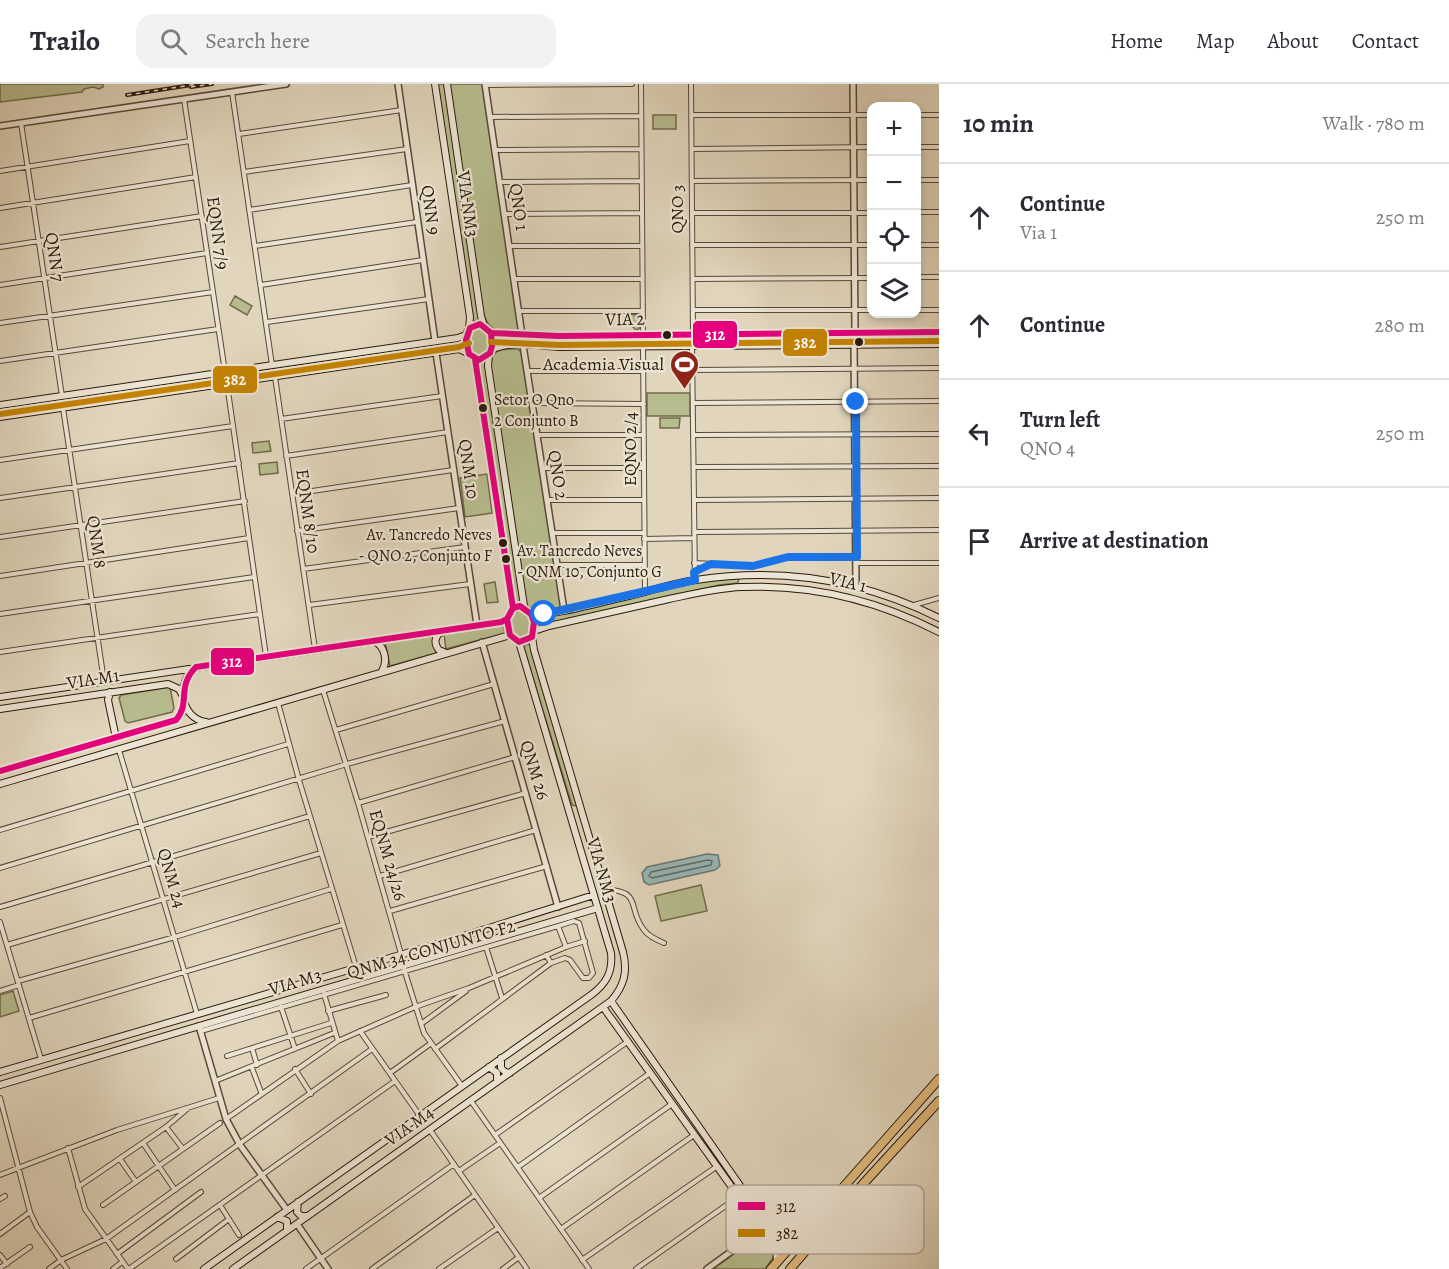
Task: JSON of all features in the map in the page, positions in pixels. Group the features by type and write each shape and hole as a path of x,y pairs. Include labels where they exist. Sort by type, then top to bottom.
{"highway":[{"path":"845,1185 939,1079"},
{"path":"864,1185 939,1101"},
{"path":"879,1148 886,1148 888,1157"},
{"path":"774,1266 784,1254"},
{"path":"790,1269 803,1254"}],"main road":[{"name":"VIA NM3","path":"435,84 468,306 467,332"},
{"name":"VIA NM3","path":"447,84 484,326"},
{"path":"2,405 435,341 467,332 476,324 484,326 491,333 493,342 488,366 524,606 531,613 535,625 533,634 519,642 510,635 507,619"},
{"path":"467,332 468,353"},
{"path":"937,344 938,332"},
{"name":"VIA 2","path":"491,333 559,336 938,332"},
{"path":"743,344 746,338 744,334"},
{"path":"755,345 753,342 756,334"},
{"path":"546,335 549,339 546,347"},
{"path":"559,336 556,339 559,347"},
{"name":"VIA 2","path":"491,352 499,347 523,345 559,347 937,344"},
{"path":"332,368 325,366 326,360 362,355 380,348"},
{"path":"0,417 459,349 475,359 482,360 491,352"},
{"path":"271,377 316,367 317,361 314,359"},
{"path":"0,699 13,695 266,656 444,631 501,622 507,619 513,608 475,359"},
{"path":"188,389 183,387 184,381 223,372"},
{"path":"127,398 173,389 176,385 171,380"},
{"path":"755,575 750,579 752,584 775,584 782,587"},
{"name":"VIA 1","path":"531,613 544,614 564,610 695,580 755,575 809,578 856,586 913,605 939,618"},
{"path":"710,590 719,586 739,584 742,579 738,576"},
{"name":"VIA 1","path":"533,634 549,626 710,590 740,587 782,587 852,597 890,609 939,630"},
{"path":"513,608 524,606"},
{"path":"931,614 924,615 923,620 939,630"},
{"path":"444,631 438,634 435,642 439,650 446,653"},
{"name":"VIA NM3","path":"533,634 532,645 625,960 625,977 618,994 603,1006"},
{"path":"0,784 510,635"},
{"path":"374,641 381,645 383,651 385,665 382,671"},
{"name":"VIA NM3","path":"501,1058 604,984 610,974 612,960 519,642"},
{"path":"8,782 3,779 3,771 176,720 182,713 184,682 188,674 196,667"},
{"path":"123,690 151,682 153,677 149,675"},
{"name":"VIA M1","path":"0,709 172,684 179,689 184,698"},
{"path":"110,692 108,700 116,738"},
{"path":"101,694 108,700"},
{"path":"184,698 192,716 200,721 210,722"},
{"path":"568,807 577,810 580,804"},
{"path":"573,822 580,817 584,819"},
{"path":"0,1072 441,943 594,895"},
{"path":"573,902 579,906 578,914"},
{"name":"VIA M3","path":"0,1084 154,1039 200,1029 210,1022 404,968 444,953 598,908"},
{"path":"603,925 610,925 614,920"},
{"path":"607,939 612,935 619,938"},
{"path":"441,943 446,947 444,953"},
{"path":"315,992 310,989 311,984 346,970"},
{"path":"210,1022 225,1015 246,1010 246,1004 242,1001"},
{"path":"611,1001 735,1185"},
{"path":"603,1006 730,1185"},
{"name":"VIA M4","path":"233,1269 603,1006"},
{"path":"154,1039 150,1036 152,1030 169,1026 183,1018"},
{"path":"617,1027 625,1022"},
{"path":"52,1069 65,1062 86,1056 88,1051 84,1048"},
{"path":"501,1058 501,1068 510,1073"},
{"name":"VIA M4","path":"204,1269 501,1058"},
{"path":"489,1067 496,1071 497,1082"},
{"path":"299,1202 297,1212 301,1216 309,1216"},
{"path":"277,1217 287,1221 287,1231"}],"street":[{"path":"0,126 286,84"},
{"name":"QNN 9","path":"398,84 435,341"},
{"path":"486,85 632,84"},
{"path":"641,84 643,334"},
{"name":"QNO 3","path":"691,84 693,334"},
{"path":"853,84 855,332"},
{"name":"QNO 1","path":"486,85 522,335"},
{"name":"EQNN 7/9","path":"232,92 272,365"},
{"name":"EQNN 7/9","path":"184,99 223,372"},
{"path":"239,134 402,110"},
{"path":"692,115 867,115"},
{"path":"921,115 939,115"},
{"path":"491,117 641,116"},
{"name":"QNN 7","path":"21,123 62,396"},
{"path":"0,171 190,141"},
{"path":"692,149 867,147"},
{"path":"921,147 939,147"},
{"path":"244,172 407,149"},
{"path":"495,150 641,149"},
{"path":"0,208 196,177"},
{"path":"692,181 867,180"},
{"path":"921,180 939,180"},
{"path":"500,182 641,181"},
{"path":"249,210 412,185"},
{"path":"921,212 939,212"},
{"path":"505,214 642,213"},
{"path":"693,213 867,213"},
{"path":"0,247 202,216"},
{"path":"255,246 417,222"},
{"path":"692,245 867,245"},
{"path":"921,245 939,245"},
{"path":"510,246 642,246"},
{"path":"0,285 207,253"},
{"path":"261,285 423,260"},
{"path":"921,277 939,277"},
{"path":"693,279 867,278"},
{"path":"515,279 642,279"},
{"path":"0,323 213,292"},
{"path":"267,322 429,299"},
{"path":"693,310 867,310"},
{"path":"921,310 939,310"},
{"path":"519,311 642,311"},
{"path":"0,361 218,329"},
{"path":"854,344 856,586"},
{"name":"QNO 2","path":"523,345 564,610"},
{"name":"EQNO 2/4","path":"643,346 645,592"},
{"path":"692,346 695,580"},
{"name":"QNM 10","path":"436,353 477,625"},
{"path":"692,370 939,368"},
{"path":"527,371 643,371"},
{"name":"EQNM 8/10","path":"271,377 281,419 315,650"},
{"path":"226,384 266,656"},
{"path":"281,419 443,396"},
{"path":"693,403 939,401"},
{"path":"532,403 644,404"},
{"name":"QNM 8","path":"63,408 104,681"},
{"path":"0,460 233,426"},
{"path":"286,456 449,432"},
{"path":"694,435 939,434"},
{"path":"537,435 643,435"},
{"path":"0,498 238,463"},
{"path":"694,467 939,466"},
{"path":"542,468 644,468"},
{"path":"292,494 454,470"},
{"path":"694,500 939,498"},
{"path":"547,500 644,500"},
{"path":"0,537 245,501"},
{"path":"297,531 459,508"},
{"path":"694,532 939,530"},
{"path":"552,533 644,532"},
{"path":"0,576 249,538"},
{"path":"644,539 694,538"},
{"path":"303,569 465,546"},
{"path":"694,563 753,566 788,557 939,563"},
{"path":"694,572 711,564"},
{"path":"557,565 644,565"},
{"path":"0,614 254,577"},
{"path":"309,605 471,584"},
{"path":"913,605 939,598"},
{"path":"0,652 260,614"},
{"name":"QNM 26","path":"482,642 527,792 558,907"},
{"path":"336,730 494,684"},
{"name":"EQNM 24/26","path":"322,690 347,765 401,954"},
{"path":"278,703 288,744 356,967"},
{"path":"0,868 347,765 505,721"},
{"path":"0,830 288,744"},
{"name":"QNM 24","path":"119,750 197,1014"},
{"path":"358,803 516,756"},
{"path":"368,837 527,792"},
{"path":"0,908 310,816"},
{"path":"380,876 537,830"},
{"path":"7,945 321,853"},
{"path":"390,911 548,866"},
{"path":"0,991 19,983 331,889"},
{"path":"604,889 619,890 631,897 643,929 651,937 664,943"},
{"path":"0,922 42,1060"},
{"path":"435,1049 551,963 567,958 581,977 589,978 593,969 578,922 558,926 566,947"},
{"path":"29,1018 342,925"},
{"name":"QNM 34 CONJUNTO F2","path":"200,1029 282,1007 404,968 558,926"},
{"path":"226,1119 338,1041 415,1007 469,988 585,941"},
{"path":"486,947 502,998"},
{"path":"546,955 551,963"},
{"path":"404,968 415,1007 430,1044 462,1086"},
{"path":"421,1024 469,988"},
{"path":"324,994 334,1034 338,1041"},
{"path":"328,1011 386,995"},
{"path":"282,1007 295,1049"},
{"path":"227,1056 331,1023"},
{"path":"200,1029 226,1119 240,1145 287,1209"},
{"path":"360,1031 420,1116"},
{"path":"215,1082 334,1034"},
{"path":"495,1135 628,1041"},
{"path":"390,1072 430,1044"},
{"path":"252,1048 257,1065"},
{"path":"49,1269 61,1260 106,1239 372,1049"},
{"path":"252,1068 261,1093"},
{"path":"295,1069 312,1094"},
{"path":"518,1167 650,1073"},
{"path":"68,1148 85,1209 128,1269 396,1081"},
{"path":"0,1098 30,1212 37,1227 68,1269"},
{"path":"0,1175 142,1121 219,1098"},
{"path":"471,1100 589,1269"},
{"path":"539,1198 672,1104"},
{"path":"78,1187 166,1127 190,1107"},
{"path":"104,1204 220,1123"},
{"path":"166,1127 183,1149"},
{"path":"430,1130 528,1269"},
{"path":"561,1229 694,1134"},
{"path":"143,1143 176,1190"},
{"path":"459,1171 500,1143"},
{"path":"120,1159 136,1182"},
{"path":"306,1269 454,1164"},
{"path":"582,1260 717,1166"},
{"path":"117,1254 201,1192"},
{"path":"372,1269 476,1195"},
{"path":"0,1199 5,1196"},
{"path":"220,1205 239,1234"},
{"path":"636,1269 726,1206"},
{"path":"0,1234 30,1212"},
{"path":"176,1259 229,1219"},
{"path":"297,1224 328,1269"},
{"path":"439,1269 498,1228"},
{"path":"0,1268 30,1247"},
{"path":"707,1269 730,1254"},
{"path":"0,1255 7,1264"},
{"path":"503,1269 519,1257"},
{"path":"113,1269 123,1262"}],"green space":[{"path":"0,84 103,84 103,87 84,89 82,92 0,102"},
{"path":"437,84 445,84 479,320 472,321"},
{"path":"449,84 483,84 519,326 517,334 493,328 484,316"},
{"path":"653,115 676,115 676,129 653,129"},
{"path":"235,296 252,306 247,315 230,305"},
{"path":"627,314 638,315 639,329 636,330 629,323"},
{"path":"477,327 486,332 489,340 488,350 479,357 473,352 468,342 470,331"},
{"path":"518,349 521,352 561,606 559,609 545,612 537,612 526,604 490,362 498,351"},
{"path":"486,362 521,603 514,604 478,363"},
{"path":"647,393 690,393 690,416 647,416"},
{"path":"660,418 680,418 679,428 660,428"},
{"path":"269,441 271,451 253,453 252,443"},
{"path":"277,462 278,473 260,475 259,464"},
{"path":"487,474 492,513 465,517 460,478"},
{"path":"739,578 738,583 719,585 538,627 537,619 693,583"},
{"path":"495,582 498,602 487,603 484,584"},
{"path":"520,610 529,618 531,628 530,636 519,639 512,631 510,621 512,614"},
{"path":"503,624 505,633 446,649 444,634"},
{"path":"432,635 436,653 390,666 385,642"},
{"path":"530,643 576,806 572,805 523,646"},
{"path":"170,687 174,708 172,712 128,723 125,721 119,698 121,695"},
{"path":"701,885 707,911 661,921 655,896"},
{"path":"13,991 19,1011 0,1017 0,995"},
{"path":"734,1254 774,1254 765,1269 713,1269"}],"water":[{"path":"707,854 718,855 720,866 715,870 649,885 644,882 642,873 647,867"}],"railway":[{"path":"127,95 198,84"},
{"path":"191,87 212,84"}],"transit line":[{"name":"312","path":"480,324 491,333 492,346 490,353 479,360 469,354 466,340 470,328 480,324"},
{"name":"312","path":"491,333 559,336 939,332"},
{"name":"382","path":"491,342 559,345 939,341"},
{"name":"382","path":"1,414 459,347 469,343"},
{"name":"312","path":"475,359 513,608"},
{"name":"312","path":"520,606 531,614 534,622 532,637 519,642 510,635 507,619 513,608 520,606"},
{"name":"312","path":"0,771 176,720 183,707 187,681 196,667 501,622 507,619"}],"place":[{"name":"Academia Visual","path":"685,390"},
{"name":"Setor O Qno 2 Conjunto B","path":"483,408"},
{"name":"Av. Tancredo Neves - QNO 2, Conjunto F","path":"503,543"},
{"name":"Av. Tancredo Neves - QNM 10, Conjunto G","path":"506,559"}],"route":[{"path":"544,614 695,580 694,572 711,564 753,566 788,557 857,557 856,402"}]}
